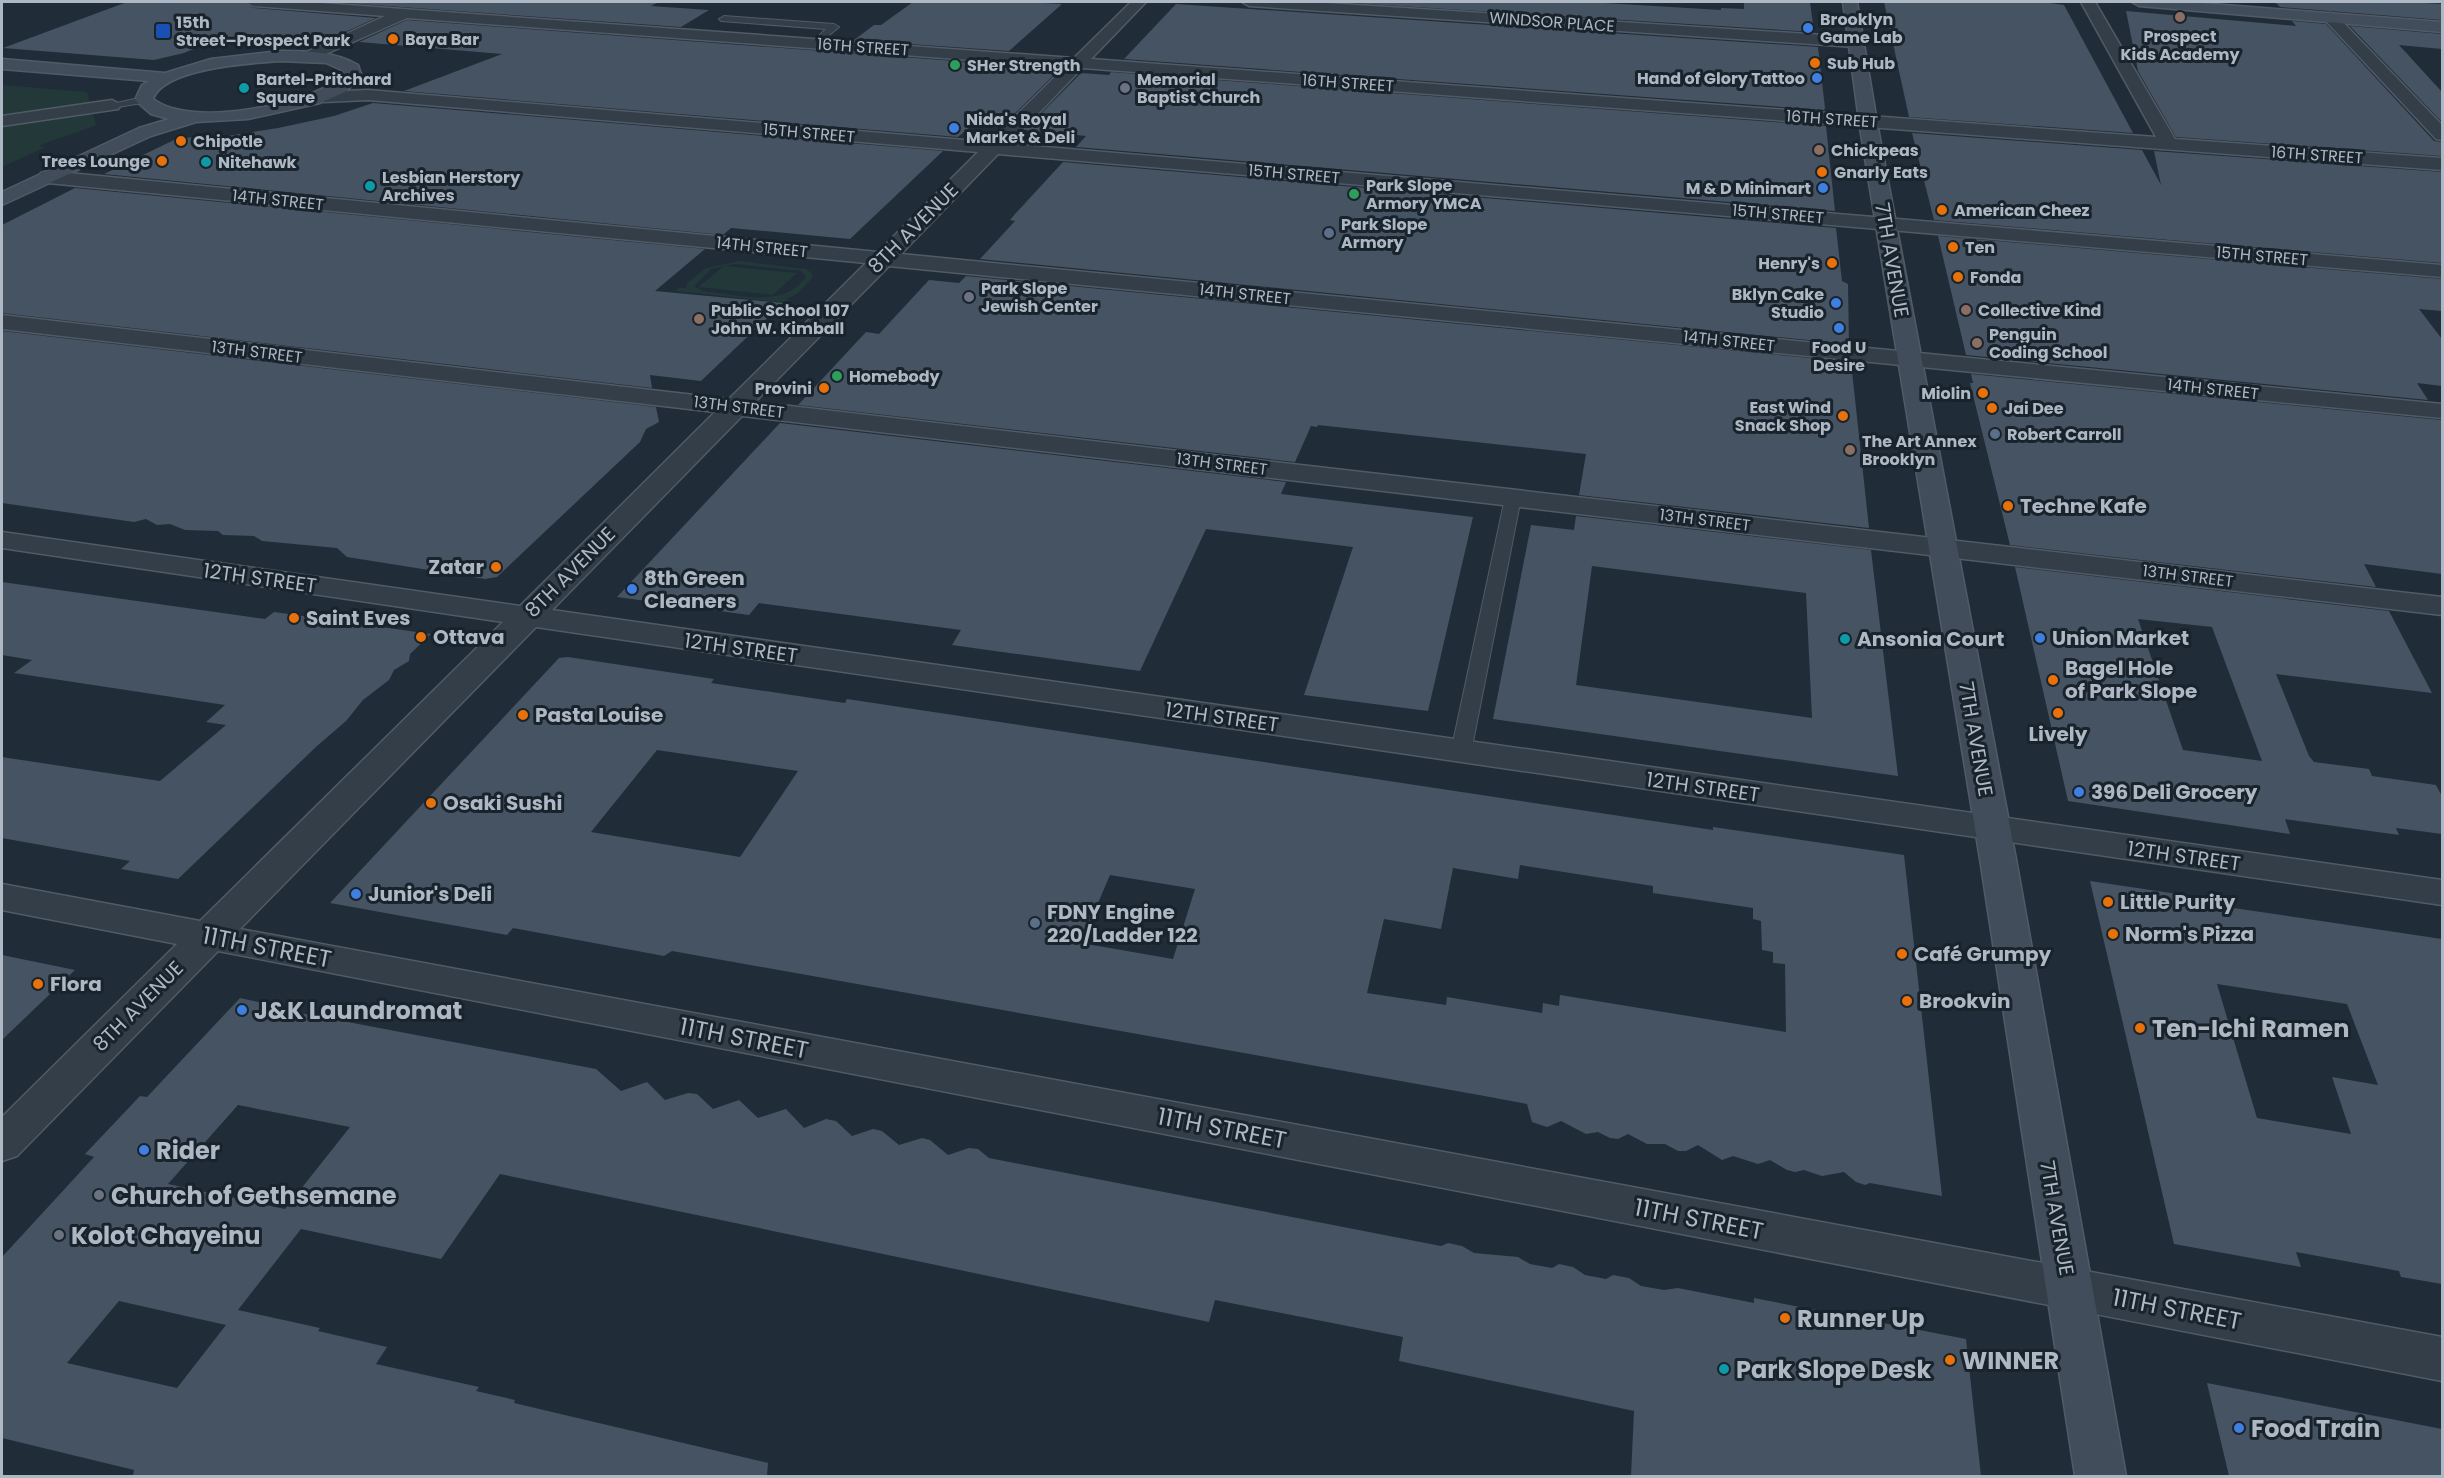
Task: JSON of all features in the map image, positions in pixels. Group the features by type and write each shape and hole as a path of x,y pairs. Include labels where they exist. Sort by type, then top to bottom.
{"street":[{"name":"16TH STREET","path":"253,2 2442,164"},
{"path":"310,56 429,2"},
{"name":"8TH AVENUE","path":"2,1144 1139,2"},
{"name":"WINDSOR PLACE","path":"1249,2 1855,42"},
{"name":"7TH AVENUE","path":"1850,2 1868,121 2102,1476"},
{"path":"2088,2 2169,144"},
{"path":"2139,2 2208,4 2331,18 2442,27"},
{"path":"2331,18 2442,135"},
{"path":"2,199 145,132 195,117 260,112 324,97 344,88 354,77 354,73 341,62 310,56 263,57 227,62 166,78 148,89 144,100 152,109 195,117"},
{"path":"2,64 166,78"},
{"name":"15TH STREET","path":"324,97 368,95 2442,271"},
{"path":"2,121 112,105"},
{"name":"14TH STREET","path":"48,177 2442,411"},
{"name":"13TH STREET","path":"2,322 2442,606"},
{"name":"12TH STREET","path":"2,540 2442,893"},
{"name":"11TH STREET","path":"2,897 2442,1359"}],"lane":[{"path":"724,19 834,27 816,43"},
{"path":"112,105 144,100"},
{"path":"1461,752 1513,498"}],"green space":[{"path":"2,86 87,92 96,125 39,146 46,147 2,167"},
{"path":"739,261 805,269 811,272 813,277 797,294 786,299 790,300 787,303 675,291 679,288 686,288 687,283 706,268","holes":["735,264 801,271 806,276 797,287 773,296 745,297 703,291 694,286 711,269"]},
{"path":"724,266 797,273 773,295 698,287"}],"building":[{"path":"127,2 244,2 253,8 376,18 334,37 323,35 314,39 264,41 219,38 184,53 154,60 3,48"},
{"path":"331,2 659,2 651,6 709,10 681,27"},
{"path":"913,2 1062,4 1009,51 854,40 874,25 881,25"},
{"path":"1337,2 1588,2 1721,10 1721,8 1744,9 1744,2 1810,2 1814,32"},
{"path":"1884,2 2043,2 2064,5 2133,133 1909,117"},
{"path":"2275,2 2442,4 2442,20 2280,7"},
{"path":"1176,4 1818,47 1825,108 1824,110 1124,59"},
{"path":"2126,11 2296,26 2292,21 2326,24 2434,141 2442,142 2442,156 2176,137 2138,71"},
{"path":"407,20 995,64 993,66 1058,71 1000,128 971,126 958,137 404,91 502,54 359,42"},
{"path":"2350,26 2442,34 2442,49 2399,45 2442,92 2442,122"},
{"path":"1111,72 1826,126 1835,211 1076,147 1086,136 1025,130 1081,73 1109,75"},
{"path":"373,103 943,151 850,239 731,228 723,235 104,174 178,138 227,136 278,128 334,116"},
{"path":"1912,133 2142,150 2161,185 2154,151 2442,172 2442,263 1934,220"},
{"name":"Park Slope Armory","path":"1063,162 1836,228 1842,281 1848,284 1849,344 980,259 1015,221 1010,220 1015,214"},
{"path":"75,188 705,249 655,291 783,303 701,381 650,375 652,388 2,313 2,225"},
{"path":"1938,236 2442,279 2442,311 2419,309 2442,339 2442,386 2417,383 2428,400 1966,355"},
{"path":"966,276 1851,362 1869,528 1579,495 1586,454 1318,425 1317,427 1311,426 1295,462 798,405 866,332 879,334 929,280 959,283"},
{"path":"2,331 656,407 659,422 646,429 640,442 497,577 485,579 347,557 337,548 262,541 254,536 223,535 218,531 185,530 170,524 157,525 146,519 134,522 2,503"},
{"path":"1971,374 2441,420 2442,574 2364,564 2376,587 2010,545 1970,383 1973,383"},
{"path":"780,423 1286,482 1281,494 1473,517 1428,711 1304,695 1353,547 1206,529 1140,671 952,645 961,630 759,603 749,615 617,597"},
{"name":"Ansonia Court","path":"1576,516 1871,550 1898,776 1493,719 1531,525 1574,530","holes":["1592,566 1806,593 1812,718 1576,685"]},
{"path":"2015,567 2389,611 2432,693 2276,674 2309,756 2314,762 2369,769 2372,776 2436,785 2442,796 2442,834 2396,828 2399,835 2285,819 2290,834 2068,801","holes":["2138,619 2212,627 2262,761 2183,750"]},
{"path":"2,582 265,619 274,612 431,634 410,654 409,661 394,670 389,680 363,700 346,721 178,879 121,869 130,861 2,838 2,757 160,781 226,725 206,722 225,705 14,673 32,660 2,655"},
{"path":"568,657 714,679 711,683 845,703 847,699 1713,830 1713,827 1904,855 1942,1196 1870,1183 1865,1185 1856,1182 1844,1172 1822,1176 1804,1170 1795,1172 1787,1170 1770,1160 1758,1164 1733,1156 1722,1160 1698,1145 1686,1151 1678,1151 1665,1144 1647,1144 1628,1134 1618,1139 1598,1132 1586,1134 1561,1121 1547,1127 1532,1122 1527,1104 1479,1095 672,951 664,956 513,928 507,935 330,903 559,658","holes":["657,750 798,771 740,857 591,832","1520,865 1653,886 1653,893 1753,908 1753,919 1761,921 1762,950 1773,952 1773,963 1785,964 1786,1032 1560,995 1559,1006 1543,1003 1542,1013 1447,997 1446,1005 1367,993 1384,919 1441,929 1453,868 1518,879","1110,875 1195,889 1173,959 1081,943"]},
{"path":"2090,881 2191,896 2193,902 2442,939 2442,1284 2401,1277 2399,1271 2296,1252 2301,1267 2174,1244","holes":["2217,984 2347,1004 2378,1085 2332,1077 2351,1134 2257,1118"]},
{"path":"2,955 75,970 2,1040"},
{"path":"240,998 281,1007 279,1009 596,1069 621,1091 647,1082 665,1100 688,1093 697,1094 713,1109 739,1100 758,1118 786,1109 804,1128 826,1119 836,1121 852,1136 873,1129 882,1131 899,1145 922,1138 930,1140 948,1155 969,1148 978,1149 989,1158 1441,1246 1448,1243 1462,1246 1474,1253 1518,1257 1530,1264 1552,1268 1559,1264 1573,1267 1585,1275 1606,1279 1613,1275 1629,1278 1641,1286 1664,1290 1678,1288 1754,1303 1754,1298 1966,1339 1981,1476 1631,1476 1634,1411 1399,1361 1403,1337 1215,1300 1209,1322 500,1174 441,1259 301,1229 238,1310 320,1328 318,1331 387,1347 376,1364 479,1387 476,1391 515,1400 514,1403 768,1463 767,1476 133,1476 134,1470 2,1438 2,1257 94,1157 85,1154 140,1096 147,1097","holes":["238,1105 350,1127 285,1209 168,1184","119,1301 226,1325 177,1388 67,1363"]},
{"path":"2207,1383 2442,1429 2442,1476 2229,1476"}],"place":[{"name":"Prospect Kids Academy","path":"2180,17"},
{"name":"Brooklyn Game Lab","path":"1808,28"},
{"name":"15th Street–Prospect Park","path":"163,31"},
{"name":"Baya Bar","path":"393,39"},
{"name":"Sub Hub","path":"1815,63"},
{"name":"SHer Strength","path":"955,65"},
{"name":"Hand of Glory Tattoo","path":"1817,78"},
{"name":"Bartel-Pritchard Square","path":"244,88"},
{"name":"Memorial Baptist Church","path":"1125,88"},
{"name":"Nida's Royal Market & Deli","path":"954,128"},
{"name":"Chipotle","path":"181,141"},
{"name":"Chickpeas","path":"1819,150"},
{"name":"Trees Lounge","path":"162,161"},
{"name":"Nitehawk","path":"206,162"},
{"name":"Gnarly Eats","path":"1822,172"},
{"name":"Lesbian Herstory Archives","path":"370,186"},
{"name":"M & D Minimart","path":"1823,188"},
{"name":"Park Slope Armory YMCA","path":"1354,194"},
{"name":"American Cheez","path":"1942,210"},
{"name":"Park Slope Armory","path":"1329,233"},
{"name":"Ten","path":"1953,247"},
{"name":"Henry's","path":"1832,263"},
{"name":"Fonda","path":"1958,277"},
{"name":"Park Slope Jewish Center","path":"969,297"},
{"name":"Bklyn Cake Studio","path":"1836,303"},
{"name":"Collective Kind","path":"1966,310"},
{"name":"Public School 107 John W. Kimball","path":"699,319"},
{"name":"Food U Desire","path":"1839,328"},
{"name":"Penguin Coding School","path":"1977,343"},
{"name":"Homebody","path":"837,376"},
{"name":"Provini","path":"824,388"},
{"name":"Miolin","path":"1983,393"},
{"name":"Jai Dee","path":"1992,408"},
{"name":"East Wind Snack Shop","path":"1843,416"},
{"name":"Robert Carroll","path":"1995,434"},
{"name":"The Art Annex Brooklyn","path":"1850,450"},
{"name":"Techne Kafe","path":"2008,506"},
{"name":"Zatar","path":"496,567"},
{"name":"8th Green Cleaners","path":"632,589"},
{"name":"Saint Eves","path":"294,618"},
{"name":"Ottava","path":"421,637"},
{"name":"Union Market","path":"2040,638"},
{"name":"Ansonia Court","path":"1845,639"},
{"name":"Bagel Hole of Park Slope","path":"2053,680"},
{"name":"Lively","path":"2058,713"},
{"name":"Pasta Louise","path":"523,715"},
{"name":"396 Deli Grocery","path":"2079,792"},
{"name":"Osaki Sushi","path":"431,803"},
{"name":"Junior's Deli","path":"356,894"},
{"name":"Little Purity","path":"2108,902"},
{"name":"FDNY Engine 220/Ladder 122","path":"1035,923"},
{"name":"Norm's Pizza","path":"2113,934"},
{"name":"Café Grumpy","path":"1902,954"},
{"name":"Flora","path":"38,984"},
{"name":"Brookvin","path":"1907,1001"},
{"name":"J&K Laundromat","path":"242,1010"},
{"name":"Ten-Ichi Ramen","path":"2140,1028"},
{"name":"Rider","path":"144,1150"},
{"name":"Church of Gethsemane","path":"99,1195"},
{"name":"Kolot Chayeinu","path":"59,1235"},
{"name":"Runner Up","path":"1785,1318"},
{"name":"WINNER","path":"1950,1360"},
{"name":"Park Slope Desk","path":"1724,1369"},
{"name":"Food Train","path":"2239,1428"}]}
